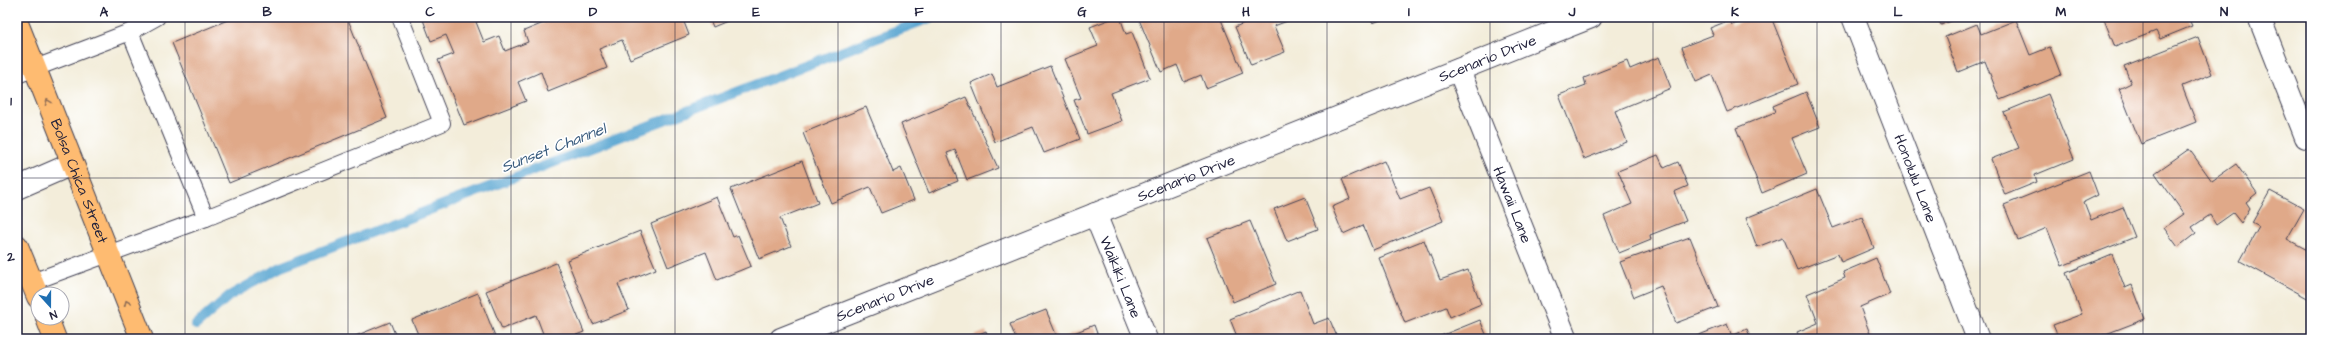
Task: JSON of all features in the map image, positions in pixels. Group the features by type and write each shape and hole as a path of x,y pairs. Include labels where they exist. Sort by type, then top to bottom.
{"main road":[{"name":"Bolsa Chica Street","path":"17,23 26,72 72,164 142,339"},
{"path":"17,246 34,286"},
{"path":"50,326 55,339"}],"street":[{"name":"Scenario Drive","path":"781,339 1591,17"},
{"name":"Honolulu Lane","path":"1853,17 1978,339"},
{"path":"2259,17 2309,136"},
{"name":"Hawaii Lane","path":"1459,70 1566,339"},
{"path":"17,188 72,164"},
{"name":"Waikiki Lane","path":"1095,214 1146,339"}],"lane":[{"path":"26,72 130,32 157,17"},
{"path":"41,286 108,254 206,218 442,123 400,17"},
{"path":"130,32 206,218"}],"building":[{"path":"235,17 347,17 387,118 229,183 172,43"},
{"path":"422,17 488,17 476,22 484,42 499,36 505,51 528,42 524,31 558,17 682,17 689,35 630,59 622,40 599,49 607,68 548,92 541,72 518,82 526,101 464,125 438,60 454,54 446,35 431,41"},
{"path":"709,17 737,17 713,27"},
{"path":"1116,17 1120,17 1126,34 1132,32 1150,78 1111,93 1122,121 1087,134 1074,100 1081,98 1065,59 1098,46 1090,27"},
{"path":"1138,17 1171,17 1172,20 1179,17 1220,17 1243,73 1206,88 1201,75 1184,82 1177,65 1161,72"},
{"path":"1241,17 1298,17 1274,26 1285,52 1251,65 1235,27 1244,23"},
{"path":"1370,17 1388,17 1373,23"},
{"path":"1752,17 1771,17 1798,84 1727,112 1712,75 1696,82 1682,47 1713,35 1710,28 1730,20 1732,25"},
{"path":"1937,17 1961,17 1941,25"},
{"path":"2103,17 2188,17 2192,26 2160,39 2156,31 2115,47"},
{"path":"2016,20 2030,55 2050,47 2061,75 2000,100 1985,61 1958,72 1945,37 1977,24 1981,34"},
{"path":"2198,37 2212,74 2182,86 2196,122 2141,144 2119,89 2131,83 2124,66"},
{"path":"1659,57 1671,88 1615,111 1627,142 1584,159 1559,95 1586,85 1584,78 1627,61 1630,69"},
{"path":"1050,66 1080,139 1044,153 1033,127 995,142 971,83 992,74 997,87"},
{"path":"1806,92 1820,127 1792,138 1807,174 1762,193 1736,128 1775,112 1773,106"},
{"path":"2048,94 2074,159 2035,175 2037,182 2005,195 1991,159 2019,148 2004,112"},
{"path":"966,97 998,168 967,180 955,150 947,153 958,181 929,193 901,124"},
{"path":"866,107 893,172 901,168 914,200 881,213 870,187 831,203 803,133"},
{"path":"2189,149 2212,181 2236,164 2257,193 2246,202 2250,208 2241,223 2233,213 2216,225 2210,215 2192,227 2196,233 2178,247 2164,228 2184,214 2155,173"},
{"path":"1658,155 1664,168 1678,162 1688,186 1674,192 1686,221 1650,235 1651,240 1619,253 1604,216 1632,204 1618,171"},
{"path":"802,161 818,203 780,218 791,246 759,259 731,189"},
{"path":"1384,161 1400,199 1429,188 1443,221 1373,250 1363,225 1343,234 1332,207 1350,199 1342,179"},
{"path":"2089,171 2098,195 2084,202 2091,220 2123,207 2135,237 2062,266 2047,228 2018,240 2004,205"},
{"path":"1817,189 1833,228 1862,217 1874,248 1841,262 1838,254 1797,270 1783,237 1757,247 1746,218"},
{"path":"2270,191 2304,209 2287,239 2311,252 2311,300 2240,261 2259,227 2252,223"},
{"path":"717,197 733,237 738,235 751,266 717,280 706,252 668,267 651,224"},
{"path":"1305,197 1318,229 1287,241 1274,209"},
{"path":"1250,221 1276,284 1233,302 1207,238"},
{"path":"640,231 656,269 618,284 629,310 593,324 567,260"},
{"path":"1690,237 1718,307 1676,323 1661,286 1634,297 1620,262"},
{"path":"1424,240 1440,280 1468,270 1481,304 1450,317 1446,307 1405,323 1379,258"},
{"path":"2112,254 2125,288 2132,285 2145,319 2098,337 2099,339 2059,339 2053,325 2082,314 2066,273"},
{"path":"1876,258 1890,294 1860,307 1872,339 1800,339 1797,332 1818,323 1807,294 1845,278 1843,272"},
{"path":"556,263 584,332 566,339 545,339 536,315 502,329 486,291"},
{"path":"1300,290 1313,324 1329,318 1338,339 1238,339 1230,319"},
{"path":"478,293 495,336 487,339 420,339 412,320"},
{"path":"1046,310 1058,339 1016,339 1010,324"},
{"path":"1480,320 1488,339 1433,339"},
{"path":"390,322 397,339 348,339"},
{"path":"1727,324 1732,336 1747,329 1751,339 1689,339"},
{"path":"1094,325 1099,339 1059,339"},
{"path":"986,331 989,339 967,339"}],"waterway":[{"name":"Sunset Channel","path":"196,325 229,296 281,267 932,17"}]}
